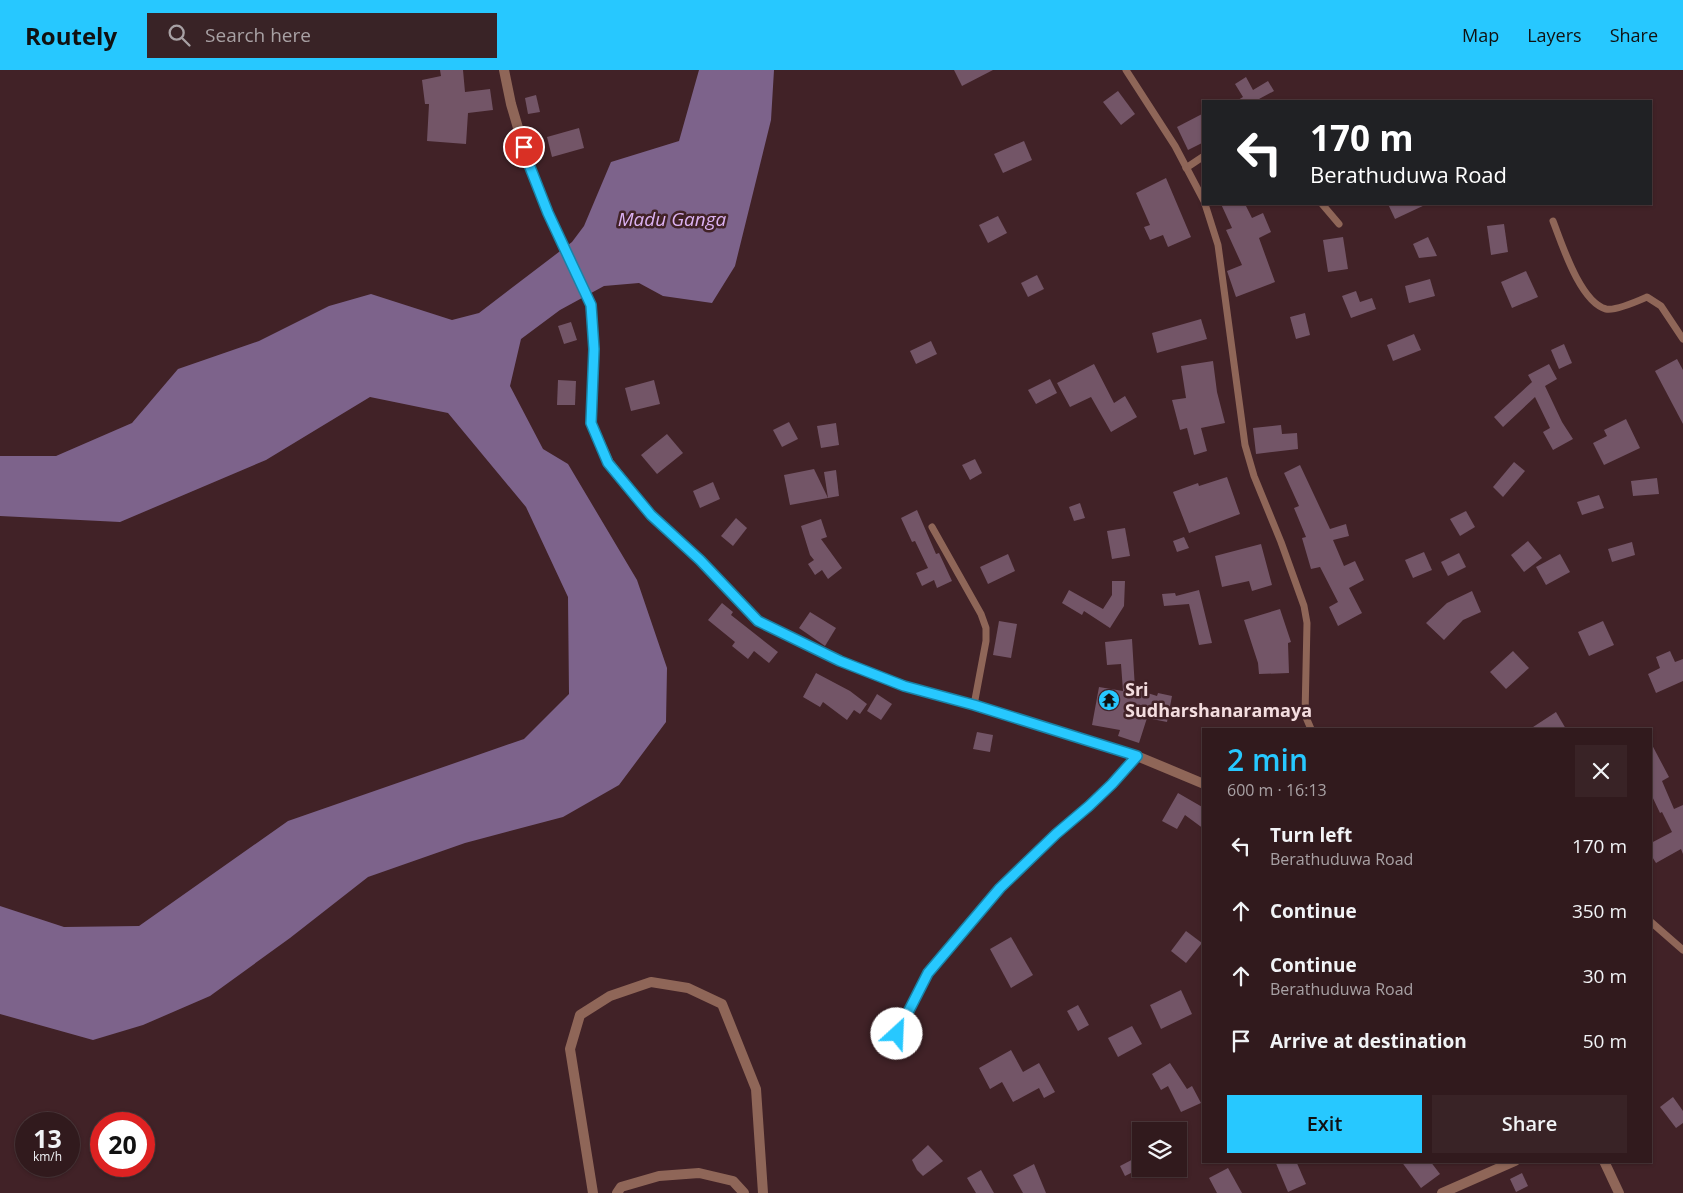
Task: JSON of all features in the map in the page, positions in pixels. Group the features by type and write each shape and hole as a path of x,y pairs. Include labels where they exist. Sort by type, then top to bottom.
{"street":[{"path":"504,70 511,104 528,162 563,246 591,305 594,349 591,423 608,463 651,515 700,560 758,621 840,661 894,682 1137,756 1202,783"},
{"path":"593,1193 570,1049 580,1016 610,996 651,982 688,988 722,1004 756,1088 763,1193"},
{"path":"1442,1193 1510,1163"},
{"path":"1605,1163 1619,1193"},
{"path":"617,1193 621,1187 659,1176 699,1173 733,1181 744,1193"}],"lane":[{"path":"1126,70 1175,146 1202,198"},
{"path":"1186,168 1202,157"},
{"path":"1205,205 1218,245 1245,445 1254,476 1281,542 1304,606 1307,623 1305,715 1312,728"},
{"path":"1323,205 1339,224"},
{"path":"1553,221 1572,269 1590,298 1606,309 1618,308 1647,297 1660,306 1683,338"},
{"path":"932,527 981,614 986,628 986,641 974,705"},
{"path":"897,1034 928,973 1000,888 1112,784 1137,756"},
{"path":"1652,923 1683,950"}],"water":[{"name":"Madu Ganga","path":"699,70 774,70 771,120 735,266 712,303 663,296 639,283 604,286 560,310 521,339 510,386 543,449 568,464 637,580 667,668 666,722 619,785 563,817 465,843 368,877 290,938 210,996 143,1025 93,1040 0,1014 0,906 64,927 139,926 288,821 524,739 569,694 568,597 526,507 448,413 370,397 266,460 120,522 0,516 0,456 56,456 132,423 178,369 259,341 329,306 371,294 452,320 479,313 572,242 584,226 611,162 679,141"}],"building":[{"path":"440,70 463,70 465,92 490,89 493,110 468,113 466,144 427,141 429,104 425,104 422,80 441,76"},
{"path":"954,70 993,70 962,86"},
{"path":"1246,77 1253,90 1268,81 1274,91 1260,100 1238,100 1243,97 1235,84"},
{"path":"1118,91 1135,114 1121,125 1103,102"},
{"path":"536,95 540,112 528,114 525,98"},
{"path":"1202,114 1202,143 1188,150 1177,127"},
{"path":"579,128 584,148 552,157 547,137"},
{"path":"1024,141 1032,160 1003,173 994,154"},
{"path":"1166,178 1191,237 1168,247 1163,235 1150,240 1144,227 1150,225 1136,193"},
{"path":"1221,205 1246,205 1252,218 1263,213 1271,232 1259,238 1275,282 1236,297 1227,271 1242,265 1226,230 1232,228"},
{"path":"1388,205 1425,205 1395,219"},
{"path":"998,216 1007,233 988,243 979,225"},
{"path":"1504,224 1508,252 1491,255 1487,226"},
{"path":"1343,237 1348,269 1328,272 1323,240"},
{"path":"1428,237 1437,256 1419,258 1413,244"},
{"path":"1526,271 1538,297 1512,308 1501,282"},
{"path":"1037,275 1044,289 1028,297 1021,283"},
{"path":"1430,279 1435,296 1409,303 1405,286"},
{"path":"1356,291 1360,302 1372,298 1376,309 1351,318 1342,296"},
{"path":"1305,313 1310,335 1296,339 1290,317"},
{"path":"1201,319 1207,339 1157,353 1152,333"},
{"path":"571,322 577,340 564,344 558,326"},
{"path":"1414,334 1421,350 1393,361 1387,345"},
{"path":"931,341 937,354 916,364 910,351"},
{"path":"1564,344 1572,363 1559,369 1551,350"},
{"path":"1677,359 1683,370 1683,424 1655,371"},
{"path":"1213,361 1217,392 1225,423 1201,428 1207,451 1194,455 1187,428 1180,430 1172,400 1186,398 1181,366"},
{"path":"1094,364 1114,403 1125,396 1137,417 1111,432 1091,397 1070,407 1057,383"},
{"path":"1549,364 1557,379 1545,386 1562,422 1573,439 1553,450 1543,432 1550,428 1535,397 1503,427 1494,417 1532,382 1528,375"},
{"path":"1050,379 1057,393 1036,404 1028,390"},
{"path":"558,380 576,381 575,405 557,405"},
{"path":"654,380 660,404 631,411 625,388"},
{"path":"1626,419 1640,448 1604,465 1593,443 1607,436 1604,430"},
{"path":"789,422 798,439 782,447 773,430"},
{"path":"836,423 839,445 821,448 817,426"},
{"path":"1281,425 1282,434 1297,433 1298,449 1256,454 1253,428"},
{"path":"667,434 683,453 657,474 641,455"},
{"path":"975,459 982,473 970,480 962,465"},
{"path":"1514,462 1525,471 1503,497 1493,487"},
{"path":"1300,465 1330,529 1346,524 1349,536 1333,540 1344,566 1355,561 1364,580 1349,588 1362,613 1338,626 1329,607 1338,602 1320,567 1311,569 1302,538 1306,537 1294,508 1299,506 1284,473"},
{"path":"814,469 828,498 790,505 784,475"},
{"path":"836,470 839,496 828,498 824,472"},
{"path":"1227,477 1240,514 1189,533 1173,492 1198,483 1199,486"},
{"path":"1657,478 1659,494 1633,496 1631,481"},
{"path":"713,482 720,499 700,508 693,491"},
{"path":"1599,495 1604,508 1582,515 1577,502"},
{"path":"1080,503 1085,518 1074,521 1069,507"},
{"path":"917,510 936,554 939,553 952,581 937,588 934,580 922,586 916,573 928,568 915,541 912,542 901,518"},
{"path":"1466,511 1475,527 1460,536 1450,519"},
{"path":"736,518 747,528 733,546 721,536"},
{"path":"821,519 827,537 821,539 842,568 828,579 822,570 815,575 808,564 814,560 810,555 801,526"},
{"path":"1125,528 1130,556 1112,559 1107,531"},
{"path":"1184,537 1189,548 1177,552 1173,541"},
{"path":"1528,541 1542,558 1524,572 1511,555"},
{"path":"1632,542 1635,555 1612,562 1608,549"},
{"path":"1261,544 1272,585 1252,591 1249,581 1222,587 1215,556"},
{"path":"1424,552 1432,570 1413,578 1405,560"},
{"path":"1459,553 1466,567 1448,576 1441,562"},
{"path":"1008,554 1015,571 988,584 980,567"},
{"path":"1560,554 1570,572 1546,585 1536,567"},
{"path":"1112,581 1125,581 1124,606 1110,628 1084,611 1082,615 1062,603 1069,590 1103,609 1112,595"},
{"path":"1199,590 1212,643 1199,645 1189,604 1164,606 1162,594 1175,593 1176,596"},
{"path":"1472,591 1481,612 1463,620 1444,640 1426,623 1447,603"},
{"path":"722,603 733,612 731,615 778,652 769,663 754,651 748,659 732,646 735,642 708,620"},
{"path":"1280,609 1291,642 1288,643 1289,673 1259,674 1258,663 1244,620"},
{"path":"810,612 836,628 825,646 799,628"},
{"path":"999,621 1017,624 1011,658 993,655"},
{"path":"1603,621 1614,645 1589,656 1578,632"},
{"path":"1132,639 1135,689 1157,696 1158,693 1172,696 1167,722 1147,718 1139,743 1118,736 1120,730 1092,725 1099,687 1123,691 1121,664 1107,665 1105,642"},
{"path":"1513,651 1529,668 1506,689 1490,672"},
{"path":"1670,651 1675,662 1683,659 1683,681 1656,693 1648,674 1660,668 1656,657"},
{"path":"816,673 850,691 867,704 860,714 854,710 847,720 823,702 820,707 803,697"},
{"path":"877,694 892,704 881,720 867,711"},
{"path":"1556,712 1565,728 1532,728"},
{"path":"977,732 993,735 990,752 973,749"},
{"path":"1652,745 1669,777 1662,781 1674,809 1683,805 1683,854 1681,849 1656,863 1652,857 1652,842 1672,832 1662,812 1660,813 1652,796"},
{"path":"1178,793 1202,807 1202,828 1185,815 1177,829 1162,821"},
{"path":"1186,931 1202,943 1186,963 1171,951"},
{"path":"1011,937 1033,975 1011,988 990,949"},
{"path":"1181,990 1192,1014 1161,1029 1150,1005"},
{"path":"1078,1005 1089,1025 1078,1031 1067,1011"},
{"path":"1132,1026 1142,1044 1118,1057 1108,1038"},
{"path":"1011,1050 1023,1072 1039,1063 1055,1092 1044,1098 1039,1088 1013,1102 1002,1082 990,1089 979,1068"},
{"path":"1170,1063 1187,1089 1192,1086 1201,1103 1181,1112 1168,1086 1161,1090 1152,1074"},
{"path":"1673,1097 1683,1111 1683,1123 1676,1128 1660,1107"},
{"path":"928,1145 943,1161 923,1176 917,1170 912,1160"},
{"path":"1132,1160 1132,1172 1125,1176 1120,1166"},
{"path":"1276,1163 1297,1163 1306,1184 1288,1192"},
{"path":"1402,1163 1432,1163 1440,1174 1421,1188"},
{"path":"1034,1164 1046,1193 1023,1193 1013,1175"},
{"path":"1228,1168 1242,1193 1217,1193 1209,1178"},
{"path":"981,1170 994,1193 976,1193 967,1178"},
{"path":"1522,1173 1528,1186 1516,1192 1510,1179"}],"place":[{"name":"Sri Sudharshanaramaya","path":"1109,700"}],"route":[{"path":"524,147 548,213 591,305 594,349 591,423 608,463 651,515 700,560 758,621 840,661 904,686 974,705 1137,756 1112,784 1000,888 948,948 928,973 907,1011 897,1034"}]}
